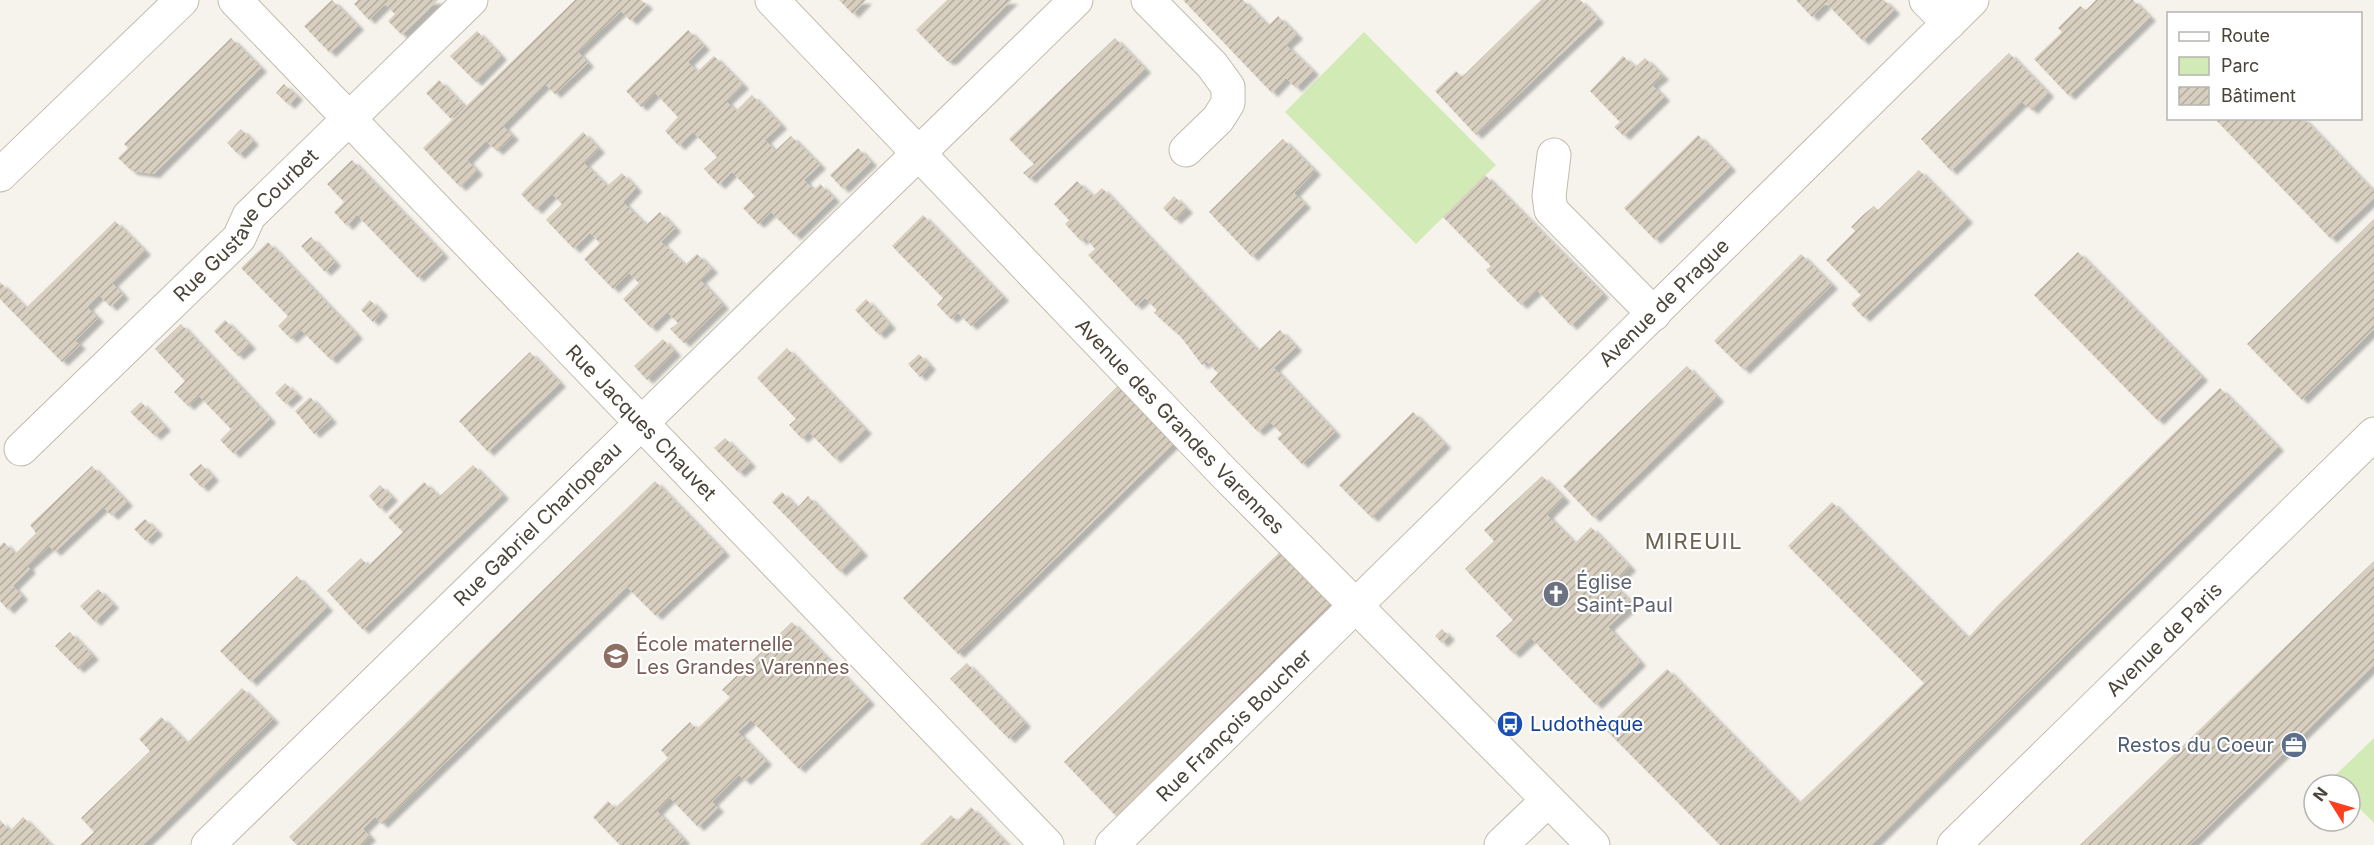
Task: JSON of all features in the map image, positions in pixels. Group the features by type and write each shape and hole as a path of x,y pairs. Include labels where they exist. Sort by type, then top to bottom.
{"street":[{"path":"0,175 182,0"},
{"name":"Rue Jacques Chauvet","path":"235,0 351,118 1047,845"},
{"name":"Rue Gustave Courbet","path":"21,449 239,238 249,216 471,0"},
{"name":"Avenue des Grandes Varennes","path":"772,0 1200,448 1593,845"},
{"name":"Rue Gabriel Charlopeau","path":"208,845 1076,0"},
{"path":"1148,0 1212,65 1228,87 1228,103 1218,119 1186,150"},
{"path":"1926,0 1949,23"},
{"name":"Avenue de Prague","path":"1356,605 1972,0"},
{"path":"1554,155 1548,196 1551,210 1654,314"},
{"name":"Avenue de Paris","path":"1954,845 2374,434"},
{"name":"Rue François Boucher","path":"1112,845 1356,605"},
{"path":"1501,845 1548,800"}],"green space":[{"path":"1364,32 1496,165 1416,244 1285,112"},
{"path":"2374,738 2374,823 2362,811 2362,773 2338,773"}],"building":[{"path":"332,0 358,26 330,53 304,26"},
{"path":"358,0 438,0 402,35 388,21 395,14 385,4 369,20 354,4"},
{"path":"575,0 641,0 647,5 631,21 621,11 578,52 588,63 555,94 545,84 503,126 513,136 497,151 486,141 467,160 477,171 460,187 423,148"},
{"path":"839,0 866,0 853,14"},
{"path":"947,0 1012,0 952,60 947,61 916,30"},
{"path":"1183,0 1243,0 1268,26 1278,16 1297,35 1286,45 1313,71 1296,88 1286,78 1272,93"},
{"path":"1541,0 1580,0 1598,19 1476,135 1435,91 1456,71 1462,77"},
{"path":"1796,0 1884,0 1894,10 1863,41 1826,3 1812,17"},
{"path":"2096,0 2133,0 2150,17 2069,96 2034,59 2062,32 2058,28 2080,6 2086,10"},
{"path":"688,30 704,46 688,62 697,72 714,56 743,85 726,101 736,111 752,95 781,125 765,140 775,151 791,136 820,165 804,180 814,190 820,184 834,198 795,236 771,212 758,224 743,208 755,196 732,172 719,185 704,169 717,157 693,132 679,146 665,131 678,117 655,93 641,107 626,91"},
{"path":"477,31 501,56 476,82 450,56"},
{"path":"231,38 261,68 154,174 132,171 118,158 128,148 124,144"},
{"path":"1115,38 1145,69 1030,179 1023,173 1034,164 1009,139"},
{"path":"2009,53 2048,93 2032,110 2022,102 1951,171 1921,139"},
{"path":"1623,56 1635,67 1645,58 1663,76 1652,85 1664,97 1624,136 1614,127 1620,122 1590,91"},
{"path":"439,80 464,106 451,119 426,93"},
{"path":"284,84 297,96 289,105 276,93"},
{"path":"2216,120 2305,120 2374,192 2374,198 2331,239"},
{"path":"241,129 253,141 239,155 227,143"},
{"path":"583,132 599,149 584,163 607,186 622,173 636,188 623,202 646,225 660,212 675,228 661,242 685,265 697,254 712,269 700,280 723,305 684,343 670,329 678,323 667,312 651,328 623,299 639,283 629,273 613,289 584,259 600,243 590,233 574,249 546,220 562,204 552,194 536,210 521,194"},
{"path":"1698,135 1730,167 1655,240 1624,208"},
{"path":"1283,139 1315,171 1294,193 1305,204 1252,257 1209,212"},
{"path":"858,148 871,162 843,189 830,175"},
{"path":"352,160 443,254 418,278 357,215 347,226 334,212 344,202 327,184"},
{"path":"1919,170 1967,219 1864,318 1851,304 1861,295 1826,260 1855,231 1851,227 1863,215 1874,206 1878,210"},
{"path":"1485,175 1603,294 1571,326 1537,290 1521,305 1486,270 1491,266 1443,217"},
{"path":"1077,181 1093,196 1102,188 1258,351 1280,330 1296,347 1274,368 1335,432 1302,464 1277,438 1282,434 1270,422 1258,432 1210,382 1218,373 1206,361 1202,365 1181,337 1154,313 1157,310 1145,298 1136,306 1088,255 1095,249 1085,237 1081,241 1065,224 1069,220 1054,204"},
{"path":"1174,196 1187,209 1175,220 1163,208"},
{"path":"923,215 1003,297 971,326 958,313 951,319 937,305 943,298 892,246"},
{"path":"2374,219 2374,329 2302,400 2247,344"},
{"path":"115,221 145,251 112,283 123,295 111,307 99,295 87,307 98,318 75,341 80,345 62,362 0,299 0,282 26,308"},
{"path":"311,237 335,262 325,272 301,246"},
{"path":"268,242 357,335 331,360 301,330 291,339 278,326 288,316 241,268"},
{"path":"2078,252 2202,377 2158,421 2034,295"},
{"path":"1801,254 1832,285 1744,370 1714,341"},
{"path":"866,299 890,325 879,335 855,310"},
{"path":"370,300 382,312 373,322 361,310"},
{"path":"225,320 250,345 238,356 214,331"},
{"path":"181,324 270,419 234,454 220,440 231,429 199,396 188,406 174,392 185,381 155,349"},
{"path":"663,339 675,352 647,380 634,366"},
{"path":"787,348 866,430 835,459 809,432 802,439 789,425 796,419 757,378"},
{"path":"530,352 560,383 488,452 459,421"},
{"path":"919,354 930,366 920,377 908,364"},
{"path":"1687,366 1718,398 1594,518 1563,486"},
{"path":"1125,379 1181,436 958,654 903,598"},
{"path":"285,383 297,394 286,404 275,393"},
{"path":"2220,388 2278,447 1872,845 1720,845 1605,729 1667,669 1799,803 1924,683 1788,546 1832,502 1968,638 1998,605"},
{"path":"310,397 331,419 314,434 295,411"},
{"path":"141,402 165,427 155,436 130,412"},
{"path":"1413,412 1445,444 1372,518 1339,485"},
{"path":"725,438 750,463 739,473 714,448"},
{"path":"201,464 213,477 202,488 189,474"},
{"path":"473,465 503,495 363,630 327,591 361,558 368,566 403,532 388,517 424,482 439,497"},
{"path":"92,466 127,502 112,516 103,507 55,552 49,546 27,566 30,569 13,586 22,596 8,610 0,601 0,546 4,542 15,554 36,533 30,525"},
{"name":"Église Saint-Paul","path":"1542,476 1564,498 1547,515 1575,543 1591,527 1630,567 1613,584 1633,604 1608,627 1640,662 1596,705 1531,638 1514,654 1496,636 1513,620 1465,569 1494,541 1484,530"},
{"path":"655,481 724,552 656,616 627,587 382,824 375,817 363,829 370,837 361,845 297,845 289,837"},
{"path":"380,485 392,497 380,509 369,496"},
{"path":"782,492 797,508 808,496 862,552 840,572 772,502"},
{"path":"145,519 157,531 146,541 134,529"},
{"path":"1288,544 1342,599 1117,817 1064,762"},
{"path":"2374,561 2374,665 2190,845 2080,845"},
{"path":"297,576 327,607 251,682 220,651"},
{"path":"98,589 113,604 95,622 80,606"},
{"path":"792,622 869,701 799,769 751,720 738,732 766,761 745,781 739,775 712,802 718,808 698,827 670,798 657,811 684,840 678,845 620,845 593,817 608,801 615,808 668,758 661,750 690,722 697,729 730,697 722,690"},
{"path":"1442,629 1449,636 1442,643 1435,636"},
{"path":"70,632 93,656 78,669 55,646"},
{"path":"967,663 1025,723 1009,739 950,679"},
{"path":"242,688 273,719 143,845 80,845 94,832 81,818 150,751 139,739 161,717 187,743"},
{"path":"971,807 1008,845 920,845 951,815 957,821"},
{"path":"23,817 51,845 0,845 0,820 10,831"}],"place":[{"name":"Église Saint-Paul","path":"1556,594"},
{"name":"École maternelle Les Grandes Varennes","path":"616,656"},
{"name":"Ludothèque","path":"1510,724"},
{"name":"Restos du Coeur","path":"2294,745"}],"district":[{"name":"MIREUIL","path":"1694,541"}]}
